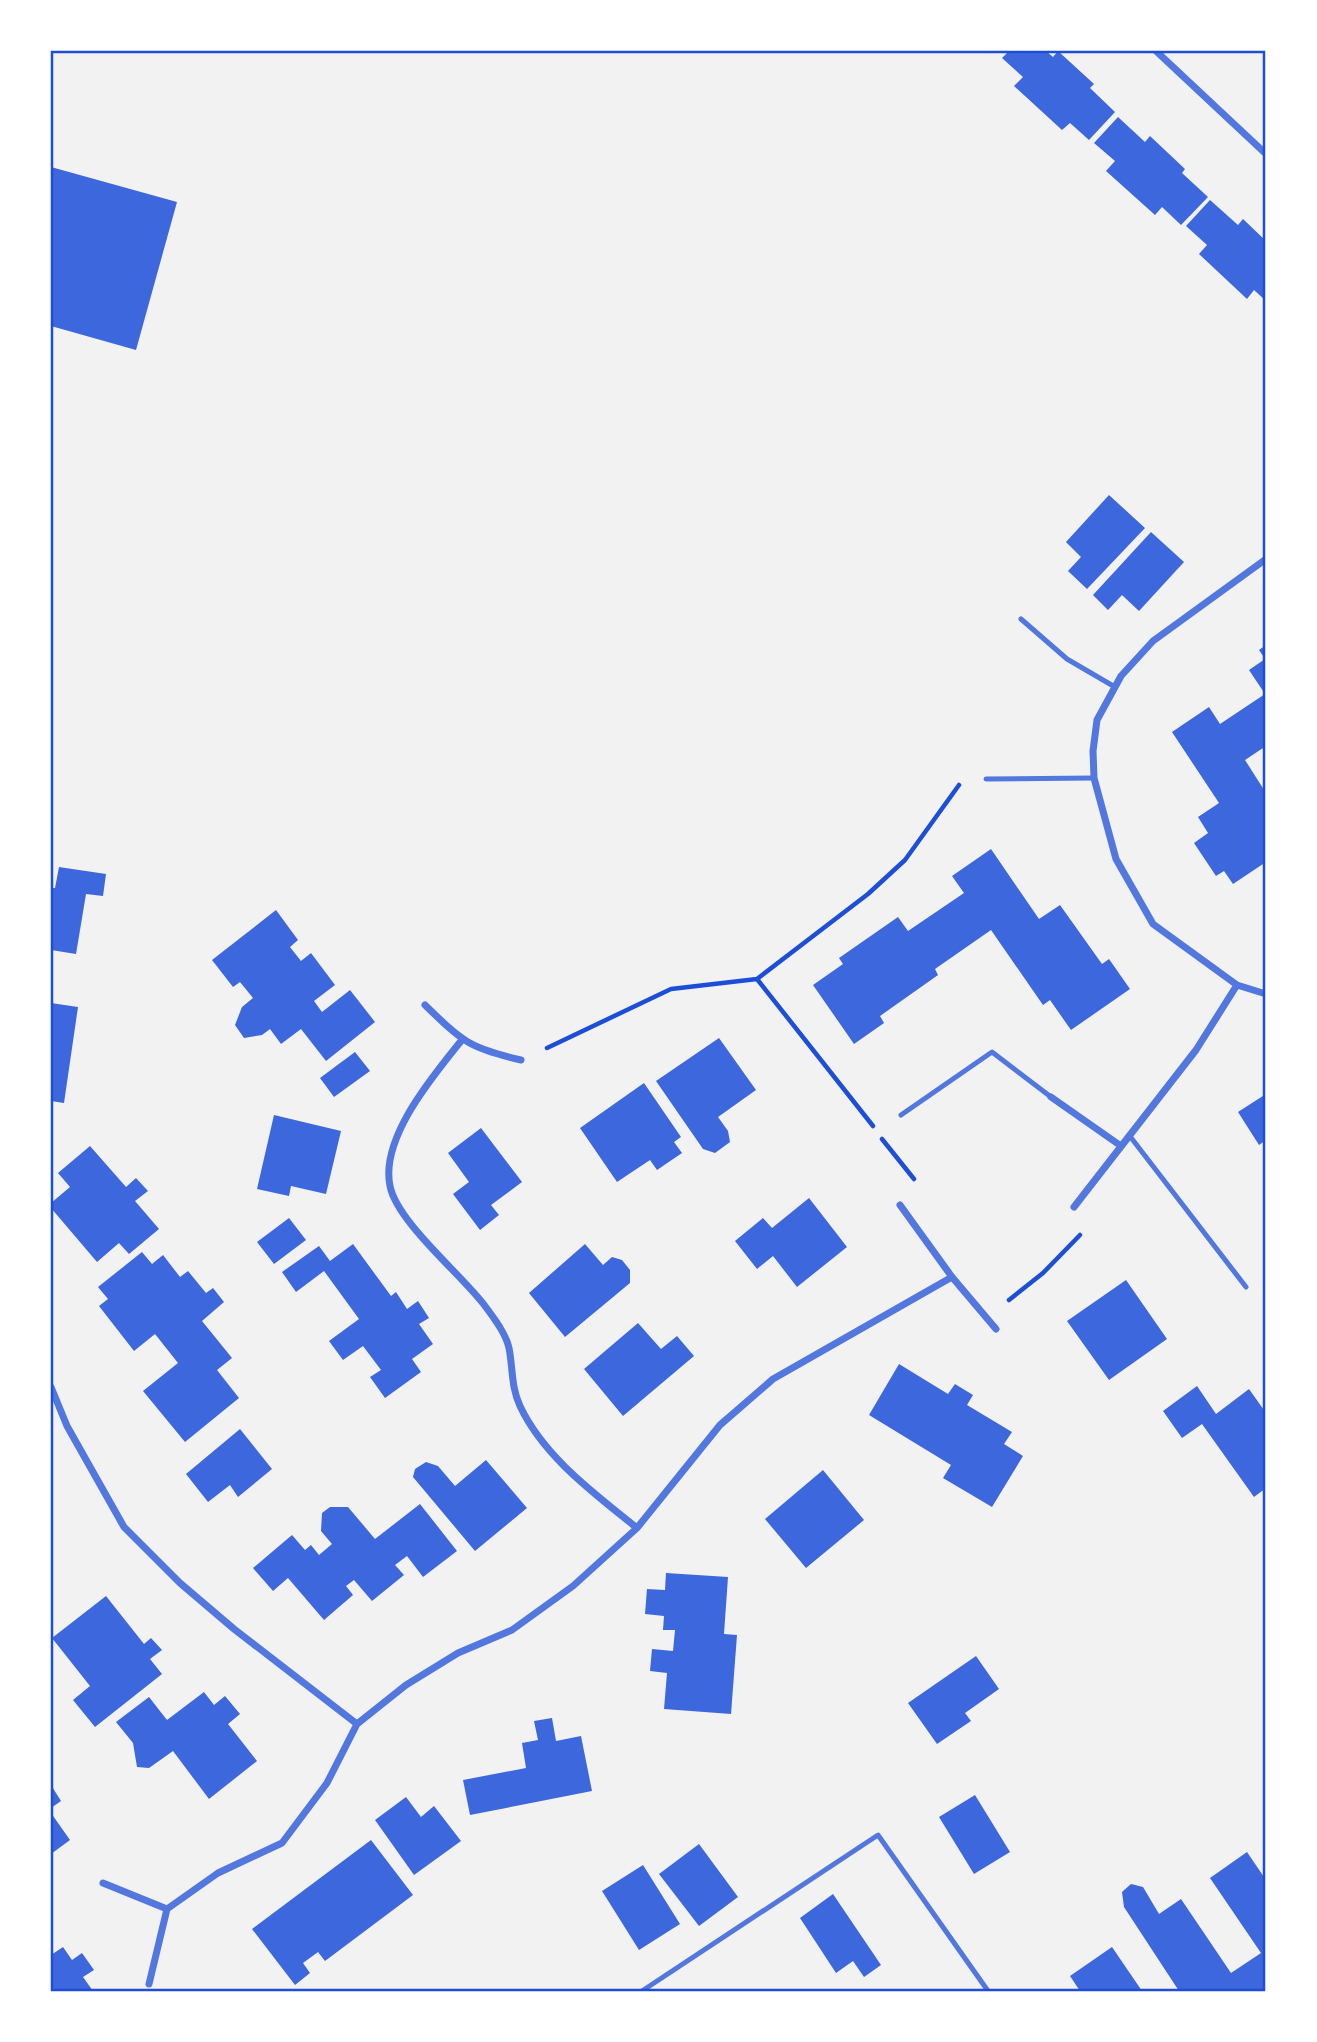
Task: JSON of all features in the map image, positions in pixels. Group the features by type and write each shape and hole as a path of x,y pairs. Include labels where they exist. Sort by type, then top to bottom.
{"street":[{"path":"1156,51 1266,154"},
{"path":"1266,559 1153,641 1115,687 1097,720 1094,778 1116,859 1153,924 1237,985 1266,994"},
{"path":"1074,1207 1196,1050 1237,985"},
{"path":"425,1005 461,1041 488,1052 521,1060"},
{"path":"461,1041 403,1123 391,1158 390,1185 400,1209 485,1306 499,1327 509,1346 511,1379 520,1405 544,1444 586,1486 638,1528"},
{"path":"1051,1097 1121,1146"},
{"path":"900,1205 952,1277 996,1329"},
{"path":"149,1984 167,1909 218,1873 282,1843 327,1783 357,1724 406,1685 458,1653 512,1630 573,1586 638,1528 720,1425 772,1379 952,1277"},
{"path":"51,1387 67,1426 124,1527 180,1583 234,1629 357,1724"},
{"path":"103,1884 137,1900 167,1909"}],"lane":[{"path":"1021,619 1067,659 1115,687"},
{"path":"986,779 1094,778"},
{"path":"901,1115 992,1052 1051,1097"},
{"path":"1129,1135 1246,1287"},
{"path":"642,1991 878,1835 988,1991"}],"path":[{"path":"521,1060 671,989 737,984 757,979 868,894 905,860 962,781 986,779"},
{"path":"757,979 928,1196 910,1218"},
{"path":"1009,1300 1043,1273 1091,1224 1074,1207"}],"building":[{"path":"1009,51 1046,51 1053,57 1058,51 1094,84 1090,88 1115,112 1089,140 1070,123 1062,130 1014,86 1023,77 1002,58"},
{"path":"1118,117 1145,142 1150,136 1185,169 1182,173 1208,197 1181,225 1162,207 1155,215 1106,171 1115,161 1094,143"},
{"path":"51,167 177,202 136,350 51,326"},
{"path":"1210,200 1238,225 1243,219 1266,241 1266,301 1254,290 1247,299 1199,254 1207,245 1186,226"},
{"path":"1109,495 1145,528 1087,589 1068,571 1081,557 1066,542"},
{"path":"1151,532 1184,562 1139,611 1122,595 1108,610 1093,595"},
{"path":"1266,645 1266,746 1245,760 1266,793 1266,862 1233,884 1224,871 1216,876 1194,843 1208,833 1198,817 1219,803 1172,732 1209,707 1220,724 1265,694 1249,670 1265,659 1259,650"},
{"path":"991,849 1039,919 1060,905 1102,964 1109,959 1130,989 1071,1030 1050,1000 1043,1005 991,930 935,969 938,975 880,1016 884,1023 854,1044 813,985 843,964 839,958 898,917 908,931 964,893 952,876"},
{"path":"59,867 106,874 103,896 86,894 76,954 51,950 51,888 55,888"},
{"path":"276,910 298,940 290,947 301,961 311,953 335,985 314,1001 322,1012 350,990 375,1022 326,1061 301,1029 281,1044 270,1029 262,1035 244,1038 235,1025 242,1007 253,998 240,982 233,987 212,960"},
{"path":"51,1003 78,1007 64,1103 51,1101"},
{"path":"719,1038 756,1090 718,1117 728,1131 730,1142 715,1153 703,1149 656,1081"},
{"path":"355,1052 370,1071 334,1097 320,1078"},
{"path":"644,1083 681,1137 674,1142 682,1153 657,1170 650,1160 617,1182 580,1128"},
{"path":"1266,1094 1266,1140 1259,1145 1238,1112"},
{"path":"274,1115 341,1131 326,1194 291,1186 289,1196 257,1189"},
{"path":"481,1128 522,1182 491,1205 499,1215 480,1230 453,1194 469,1182 448,1153"},
{"path":"90,1146 126,1187 136,1178 148,1191 135,1201 159,1229 129,1254 119,1243 97,1262 51,1208 51,1203 70,1187 58,1173"},
{"path":"809,1198 847,1247 797,1287 773,1256 757,1269 735,1241 763,1218 772,1228"},
{"path":"289,1218 306,1240 274,1264 257,1242"},
{"path":"353,1244 391,1296 396,1292 407,1309 418,1301 429,1318 419,1324 433,1344 412,1359 421,1372 385,1398 370,1377 381,1370 363,1346 343,1360 329,1341 359,1319 324,1271 296,1292 282,1272 319,1246 330,1261"},
{"path":"585,1244 603,1265 612,1257 622,1260 630,1270 630,1283 565,1337 529,1293"},
{"path":"142,1252 152,1264 163,1255 180,1277 188,1271 206,1293 213,1288 224,1302 202,1321 232,1358 217,1370 239,1398 185,1442 143,1391 178,1363 155,1334 134,1351 99,1306 108,1299 98,1287"},
{"path":"1126,1280 1167,1339 1109,1380 1067,1321"},
{"path":"638,1323 661,1349 677,1336 694,1356 623,1416 584,1369"},
{"path":"899,1364 948,1394 955,1384 973,1395 967,1405 1012,1432 1004,1444 1023,1456 992,1507 943,1478 951,1465 869,1415"},
{"path":"1197,1386 1216,1414 1249,1389 1266,1413 1266,1488 1254,1497 1202,1424 1182,1438 1163,1411"},
{"path":"240,1429 272,1469 238,1497 230,1485 208,1502 186,1474"},
{"path":"486,1460 527,1508 475,1551 413,1477 415,1469 426,1462 438,1466 455,1486"},
{"path":"823,1470 864,1520 806,1568 765,1519"},
{"path":"420,1504 457,1551 423,1577 407,1556 395,1565 404,1575 372,1601 354,1580 346,1586 353,1595 324,1620 288,1578 273,1591 253,1568 292,1535 305,1550 311,1545 319,1555 332,1544 321,1531 322,1513 330,1507 348,1507 375,1539"},
{"path":"666,1573 728,1577 724,1634 737,1635 731,1714 664,1709 667,1673 650,1671 652,1649 673,1651 675,1630 663,1630 664,1616 645,1614 647,1589 665,1590"},
{"path":"106,1596 144,1644 151,1638 162,1650 150,1659 162,1674 95,1727 73,1700 90,1686 52,1638"},
{"path":"976,1656 999,1689 965,1713 971,1721 937,1744 908,1703"},
{"path":"204,1692 214,1705 225,1696 240,1714 228,1724 257,1761 209,1799 173,1751 149,1768 137,1767 133,1743 116,1722 149,1697 167,1720"},
{"path":"552,1718 556,1741 581,1736 592,1791 470,1815 463,1780 526,1768 522,1743 538,1740 534,1721"},
{"path":"51,1785 61,1801 51,1808"},
{"path":"975,1795 1010,1852 974,1874 939,1817"},
{"path":"406,1797 421,1817 434,1806 461,1841 414,1875 375,1820"},
{"path":"51,1813 70,1840 51,1854"},
{"path":"371,1840 413,1895 325,1961 318,1952 303,1963 310,1973 295,1985 252,1929"},
{"path":"699,1844 738,1897 699,1926 659,1874"},
{"path":"1247,1852 1266,1880 1266,1991 1179,1991 1124,1907 1122,1892 1131,1884 1143,1887 1159,1914 1181,1899 1231,1973 1261,1953 1210,1878"},
{"path":"643,1865 680,1924 639,1950 602,1891"},
{"path":"833,1894 881,1965 864,1977 853,1961 836,1973 800,1918"},
{"path":"63,1947 72,1960 82,1953 94,1970 83,1977 93,1991 51,1991 51,1955"},
{"path":"1112,1947 1142,1991 1080,1991 1070,1976"}]}
